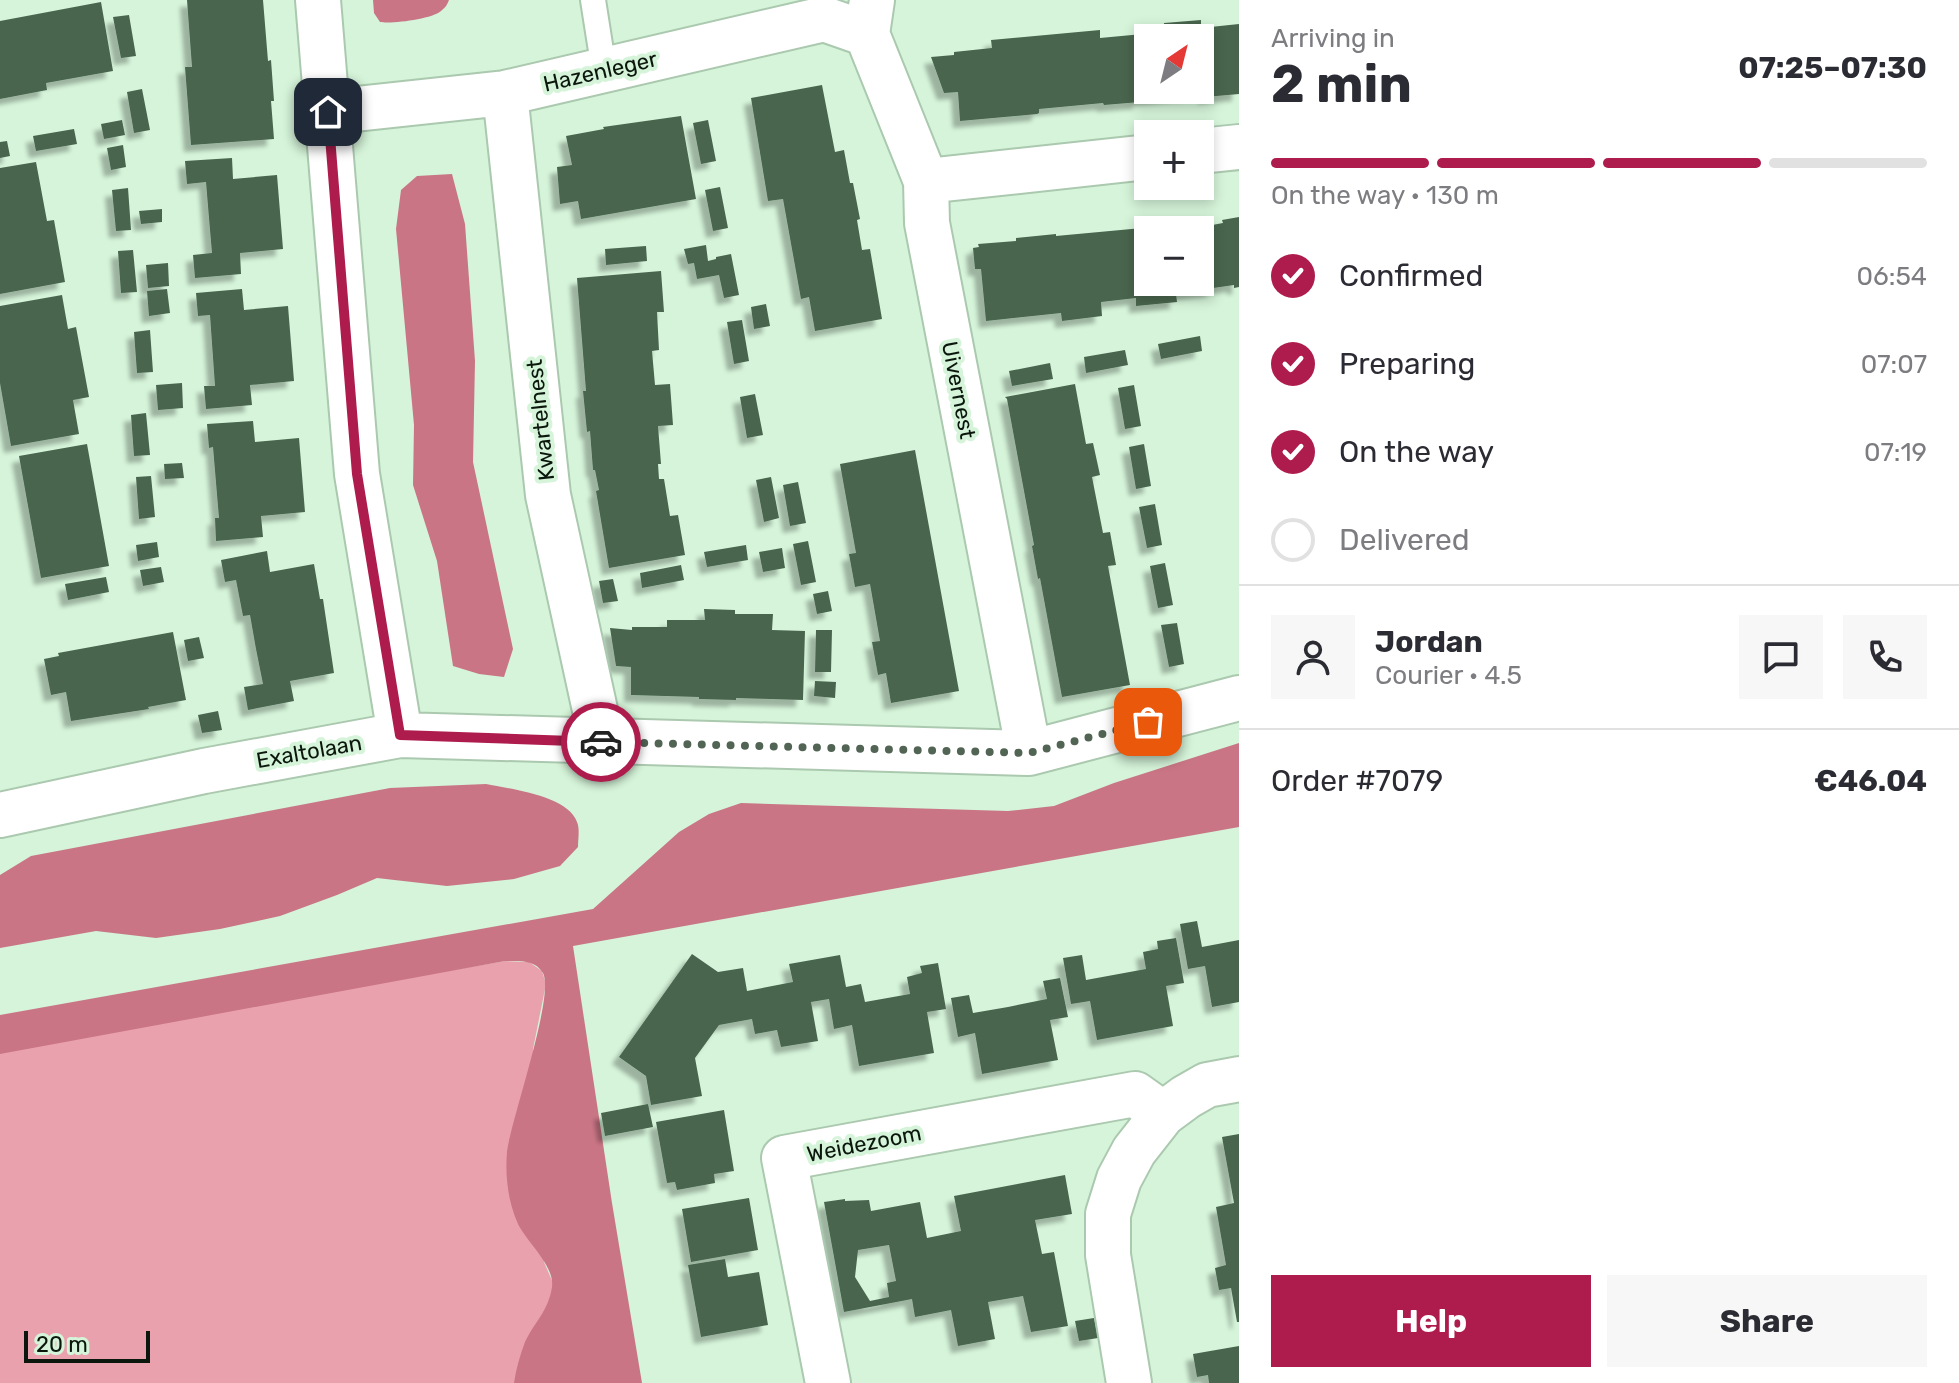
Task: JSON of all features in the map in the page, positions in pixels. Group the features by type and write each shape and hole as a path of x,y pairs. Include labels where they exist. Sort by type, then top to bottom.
{"street":[{"path":"318,0 357,474 400,735"},
{"name":"Hazenleger","path":"328,112 505,93 824,19 870,17"},
{"name":"Uivernest","path":"870,17 926,181 927,223 1029,753"},
{"name":"Kwartelnest","path":"505,93 548,495 602,742"},
{"path":"1214,150 1239,147"},
{"path":"926,181 1134,159"},
{"name":"Exaltolaan","path":"0,815 204,771 400,735 1029,753 1239,698"},
{"path":"1129,1383 1108,1255 1108,1214 1119,1179 1134,1151 1163,1114 1207,1085 1239,1079"},
{"name":"Weidezoom","path":"828,1383 784,1158 1135,1094 1163,1114"}],"lane":[{"path":"593,0 604,70"}],"shaded area":[{"path":"373,0 449,0 443,10 430,16 380,22 374,13"},
{"path":"452,174 465,224 475,361 473,462 513,649 504,677 453,666 437,561 413,485 414,425 396,229 401,190 417,176"},
{"path":"1239,743 1239,827 573,946 642,1383 514,1383 525,1342 544,1310 552,1287 549,1271 515,1216 506,1170 510,1136 543,1006 543,973 536,965 505,961 0,1054 0,1015 593,909 679,832 709,814 741,803 1008,811 1054,806 1114,783"},
{"path":"486,784 538,795 562,806 572,813 577,822 578,847 560,866 514,879 447,886 377,878 280,916 220,929 156,938 96,931 0,948 0,875 31,856 390,788"},
{"path":"505,961 529,962 542,971 546,984 533,1049 544,1262 553,1283 567,1383 0,1383 0,1049"}],"building":[{"path":"187,0 263,0 268,61 271,60 274,139 191,145 185,67 192,67"},
{"path":"101,2 113,71 46,83 47,90 0,99 0,21"},
{"path":"129,15 136,56 121,58 113,17"},
{"path":"1201,20 1201,24 1164,23"},
{"path":"1239,24 1239,94 1214,96 1214,27"},
{"path":"1100,30 1100,38 1134,35 1134,102 1039,109 1037,114 960,121 958,92 944,93 931,57 992,48 991,40"},
{"path":"822,85 835,152 844,150 850,183 853,183 862,250 870,249 882,319 815,331 809,297 801,299 783,199 768,201 751,98"},
{"path":"142,89 150,130 134,133 127,92"},
{"path":"681,116 696,199 581,219 578,201 560,204 557,167 572,165 566,136 603,127"},
{"path":"122,120 125,135 104,139 101,124"},
{"path":"708,120 716,161 701,164 693,123"},
{"path":"74,129 77,144 36,151 33,136"},
{"path":"7,141 10,156 0,158 0,142"},
{"path":"123,145 126,167 111,170 107,148"},
{"path":"232,158 233,179 277,175 283,249 240,253 241,274 195,278 193,255 212,253 206,182 187,184 185,161"},
{"path":"36,162 47,221 54,220 65,282 0,294 0,168"},
{"path":"720,187 728,228 713,231 705,190"},
{"path":"128,188 131,230 116,231 112,190"},
{"path":"162,209 162,222 141,224 139,211"},
{"path":"1239,217 1239,287 1214,288 1214,225 1223,223 1222,220"},
{"path":"1134,229 1134,296 1176,296 1177,302 1136,306 1136,298 1101,302 1102,316 1062,321 1061,313 986,321 981,269 975,269 973,248 979,247 978,244 1016,241 1016,238"},
{"path":"706,245 708,261 731,254 739,295 724,298 719,275 697,279 694,263 688,264 684,249"},
{"path":"646,246 647,261 606,265 605,249"},
{"path":"133,250 137,292 121,293 118,251"},
{"path":"168,263 169,286 148,288 146,265"},
{"path":"661,271 664,312 657,312 659,350 652,351 655,385 670,384 673,425 658,426 659,479 664,479 670,516 678,515 685,555 609,568 590,431 587,432 577,278"},
{"path":"167,289 170,313 149,316 147,291"},
{"path":"242,289 244,310 288,306 294,381 250,385 252,405 206,409 204,386 215,386 210,315 198,316 196,293"},
{"path":"62,295 68,329 76,327 89,397 73,400 79,434 11,446 0,383 0,306"},
{"path":"766,304 770,326 754,329 751,307"},
{"path":"742,320 749,361 734,364 727,322"},
{"path":"150,330 153,372 137,373 134,332"},
{"path":"1200,336 1202,351 1161,359 1158,344"},
{"path":"1125,350 1128,365 1086,373 1084,357"},
{"path":"1050,363 1053,379 1012,386 1009,371"},
{"path":"182,383 183,408 158,410 156,385"},
{"path":"1075,384 1086,444 1093,443 1100,475 1092,477 1103,533 1110,532 1116,565 1108,566 1130,685 1062,697 1005,397"},
{"path":"1134,385 1141,426 1125,429 1118,388"},
{"path":"755,394 763,435 747,438 740,397"},
{"path":"146,413 150,455 134,456 131,415"},
{"path":"253,421 255,442 299,438 305,512 261,516 263,537 216,541 215,518 219,518 213,447 209,448 207,424"},
{"path":"87,444 109,566 41,578 19,456"},
{"path":"1144,444 1151,486 1136,489 1129,447"},
{"path":"915,450 959,691 891,703 886,673 878,675 872,642 880,641 870,584 855,587 849,554 856,553 840,464"},
{"path":"182,463 184,478 165,479 164,464"},
{"path":"151,476 155,517 139,519 136,477"},
{"path":"771,477 779,518 764,522 756,480"},
{"path":"798,482 806,523 790,526 783,485"},
{"path":"1155,504 1162,545 1147,548 1139,507"},
{"path":"808,541 816,582 801,585 793,544"},
{"path":"157,542 159,557 138,561 136,545"},
{"path":"746,545 748,560 707,567 704,552"},
{"path":"782,548 785,568 763,572 759,552"},
{"path":"267,551 270,572 314,564 320,599 323,599 334,673 290,681 294,701 248,710 244,687 263,684 250,615 243,616 236,580 225,582 221,560"},
{"path":"1165,563 1173,605 1158,608 1150,566"},
{"path":"681,565 684,580 642,588 640,573"},
{"path":"161,567 164,582 143,586 140,570"},
{"path":"106,577 109,592 68,600 65,584"},
{"path":"613,579 618,601 603,603 599,581"},
{"path":"828,591 832,611 817,614 813,594"},
{"path":"704,609 735,610 735,614 773,614 772,630 805,631 803,700 631,695 631,667 616,666 610,628 632,630 632,627 667,627 667,620 705,620"},
{"path":"1177,623 1184,664 1169,667 1161,625"},
{"path":"816,630 832,630 831,672 815,672"},
{"path":"173,632 186,700 71,721 66,692 51,695 44,659 59,656 58,653"},
{"path":"199,637 204,658 188,661 184,640"},
{"path":"815,681 836,682 835,698 814,696"},
{"path":"218,711 222,730 202,733 198,715"},
{"path":"1197,921 1202,947 1239,940 1239,1002 1212,1007 1205,966 1188,969 1180,924"},
{"path":"1176,938 1184,983 1166,986 1173,1026 1097,1040 1090,1001 1071,1004 1063,958 1082,955 1086,980 1146,969 1143,952 1158,949 1157,941"},
{"path":"692,954 718,972 743,968 747,991 793,982 789,964 840,955 846,987 861,984 865,1002 910,994 907,977 922,973 920,966 938,963 946,1009 927,1012 934,1053 859,1066 852,1025 834,1029 829,999 811,1002 818,1041 781,1047 777,1030 755,1034 752,1019 719,1025 695,1058 702,1096 651,1105 646,1076 619,1057"},
{"path":"1060,978 1068,1017 1050,1020 1058,1060 982,1074 975,1033 958,1037 951,998 969,995 973,1013 1008,1007 1047,999 1043,981"},
{"path":"648,1104 653,1127 605,1136 601,1113"},
{"path":"724,1110 734,1171 714,1174 715,1183 677,1190 675,1182 667,1183 656,1122"},
{"path":"1239,1134 1237,1322 1231,1288 1219,1290 1215,1268 1226,1265 1216,1207 1234,1203 1222,1137"},
{"path":"1065,1175 1072,1214 1035,1220 1042,1254 1054,1252 1068,1326 1031,1332 1023,1296 988,1302 995,1339 958,1346 951,1310 915,1317 912,1299 844,1312 824,1202 869,1200 871,1211 920,1202 927,1238 961,1231 954,1196","holes":["889,1245 896,1281 887,1283 889,1297 870,1301 855,1277 858,1250"]},
{"path":"749,1198 758,1250 691,1262 682,1209"},
{"path":"725,1259 728,1277 759,1272 768,1325 701,1337 688,1265"},
{"path":"1094,1318 1098,1338 1079,1341 1075,1321"},
{"path":"1239,1346 1239,1383 1209,1383 1208,1375 1197,1377 1193,1354"}],"way so far":[{"path":"601,742 1029,753 1148,722"}],"route":[{"path":"328,112 357,474 400,735 601,742"}]}
